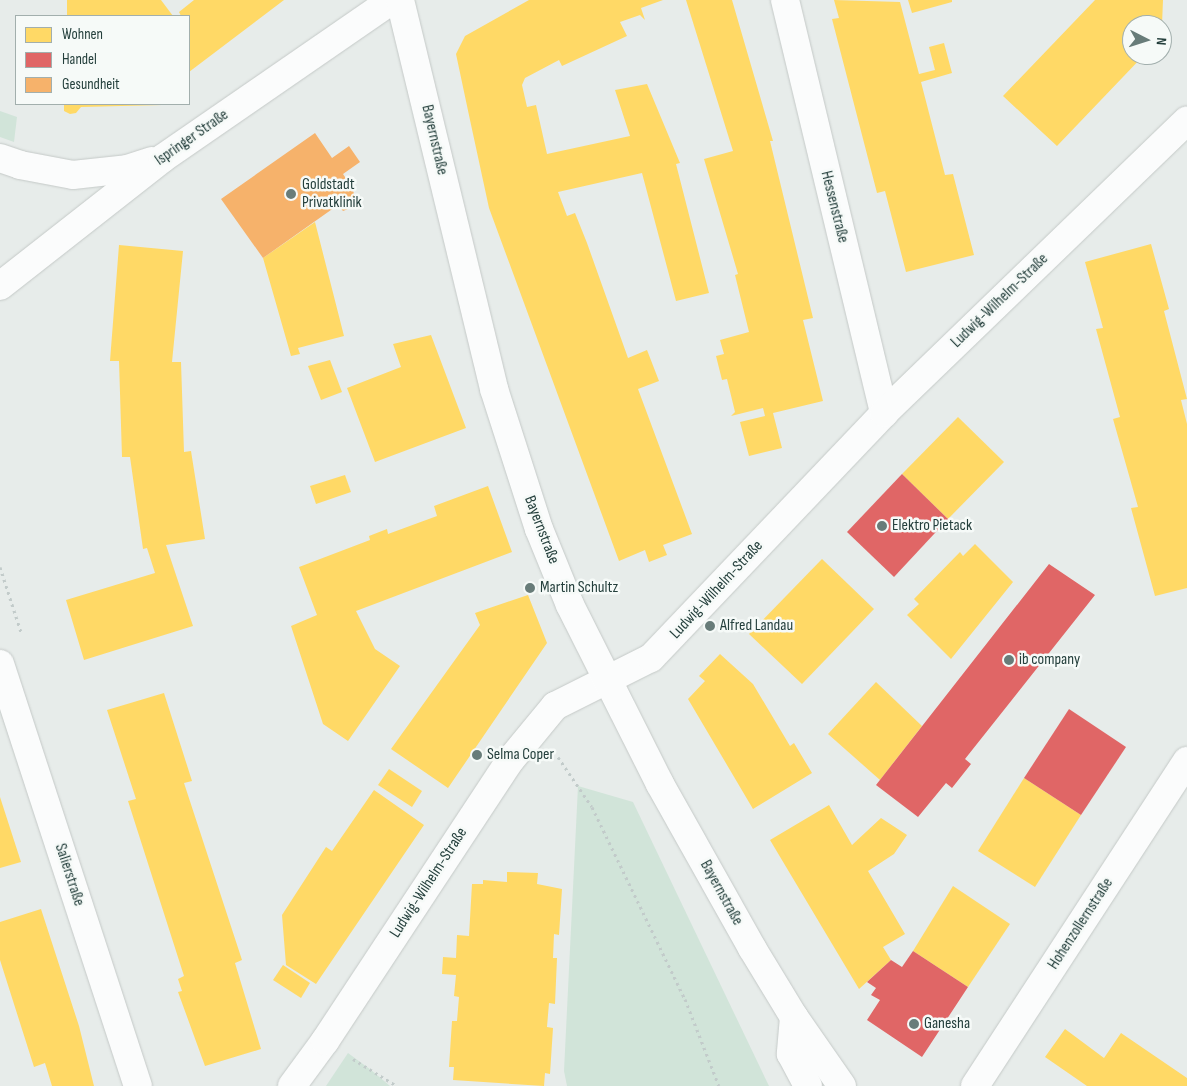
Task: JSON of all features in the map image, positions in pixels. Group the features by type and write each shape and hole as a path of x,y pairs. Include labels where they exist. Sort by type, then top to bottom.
{"street":[{"name":"Ispringer Straße","path":"0,286 162,158 392,0"},
{"name":"Bayernstraße","path":"400,0 494,389 539,529 606,680 660,784 794,1017 842,1086"},
{"name":"Hessenstraße","path":"784,0 884,413"},
{"name":"Ludwig-Wilhelm-Straße","path":"292,1086 326,1041 508,763 555,706 651,658 884,413 1187,120"},
{"path":"0,158 20,165 73,175 127,169 162,158"},
{"name":"Salierstraße","path":"0,664 138,1086"},
{"name":"Hohenzollernstraße","path":"975,1086 1187,761"},
{"path":"794,1017 791,1054 808,1086"}],"path":[{"path":"538,728 592,808 685,1000 719,1086"},
{"path":"326,1041 397,1086"}],"green space":[{"path":"0,111 17,117 14,142 0,137"},
{"path":"578,786 633,802 769,1086 567,1086 564,1071"},
{"path":"348,1053 371,1070 390,1086 326,1086"}],"building: Wohnen":[{"path":"67,0 161,0 172,15 67,15"},
{"path":"194,0 284,0 190,71 190,15 180,15 179,12"},
{"path":"529,0 663,0 641,8 645,20 640,15 620,22 627,36 562,66 559,60 525,78 522,85 527,107 536,105 547,154 630,136 615,90 647,84 680,163 676,164 709,293 676,301 642,173 558,192 567,216 575,213 628,358 647,350 659,381 638,389 692,534 663,545 667,555 649,562 645,550 619,561 489,208 470,120 456,54 465,36"},
{"path":"686,0 732,0 773,141 770,141 813,318 803,320 823,401 773,413 782,448 749,456 740,422 765,416 763,408 731,416 735,412 727,379 722,380 716,356 724,354 720,340 749,332 735,275 738,274 704,159 733,151"},
{"path":"834,0 900,2 919,74 935,70 929,47 944,43 952,73 921,82 945,175 953,174 974,255 906,272 885,191 877,193 832,19 839,18"},
{"path":"908,0 952,0 952,2 912,13"},
{"path":"1095,0 1163,0 1162,15 1122,15 1122,65 1134,65 1057,146 1003,96"},
{"path":"64,105 162,105 81,107 76,113 70,114 64,111"},
{"path":"315,222 344,336 298,348 300,354 291,356 263,258"},
{"path":"1151,244 1169,309 1164,311 1187,399 1181,400 1187,424 1187,588 1155,596 1131,508 1138,507 1113,419 1120,417 1096,329 1103,328 1085,262"},
{"path":"119,245 183,251 172,362 181,362 184,452 191,451 205,539 166,545 193,626 84,660 66,600 155,573 147,548 143,549 130,457 122,457 119,361 110,361"},
{"path":"431,335 466,428 375,462 347,388 401,367 393,344"},
{"path":"330,360 342,392 321,400 308,366"},
{"path":"958,417 1004,462 948,519 902,474"},
{"path":"345,475 351,492 316,504 310,486"},
{"path":"488,486 512,552 356,611 375,649 400,666 348,741 323,724 291,626 317,615 299,567 370,540 369,536 387,529 388,534 437,516 434,506"},
{"path":"975,544 1013,582 951,659 907,615 919,604 914,599 960,552 963,556"},
{"path":"822,559 874,609 802,684 749,634"},
{"path":"528,595 547,643 448,788 391,749 480,625 475,613"},
{"path":"720,654 753,684 790,746 794,743 812,773 753,809 688,699 705,681 699,676"},
{"path":"876,682 922,726 880,780 828,734"},
{"path":"164,693 192,781 184,783 242,960 235,963 261,1049 205,1066 178,992 182,991 178,979 184,976 128,801 136,799 107,710"},
{"path":"389,769 422,791 412,807 378,785"},
{"path":"1024,778 1081,815 1035,887 978,851"},
{"path":"374,790 424,825 316,984 286,965 282,915 326,847 332,851"},
{"path":"0,797 21,862 0,868"},
{"path":"829,805 852,845 881,818 907,835 894,854 868,871 905,934 883,947 891,960 859,989 770,840"},
{"path":"507,872 538,873 537,884 562,889 559,935 554,934 553,958 557,958 555,1004 549,1003 547,1027 553,1028 550,1074 545,1073 544,1086 453,1080 454,1067 449,1067 452,1021 457,1021 459,997 454,996 456,975 442,974 443,957 456,958 457,935 469,936 472,884 483,884 483,880 507,882"},
{"path":"953,886 1010,924 968,987 913,951"},
{"path":"41,909 79,1026 94,1086 52,1086 45,1063 34,1067 0,960 0,922"},
{"path":"283,965 310,983 301,998 273,980"},
{"path":"1065,1029 1104,1058 1121,1033 1187,1078 1187,1086 1087,1086 1045,1057"}],"building: Handel":[{"path":"902,474 948,519 894,577 847,532"},
{"name":"ib company","path":"1049,564 1095,595 965,759 971,764 952,788 946,783 918,817 876,785"},
{"name":"ib company","path":"1069,709 1126,747 1081,815 1024,778"},
{"path":"913,951 968,987 922,1057 867,1020 880,1000 871,995 876,988 867,982 891,960 902,967"}],"building: Gesundheit":[{"name":"Goldstadt Privatklinik","path":"315,133 332,158 349,146 360,162 343,174 353,189 356,206 343,211 338,205 263,258 221,199"}],"place":[{"name":"Goldstadt Privatklinik","path":"291,194"},
{"name":"Elektro Pietack","path":"882,526"},
{"name":"Martin Schultz","path":"530,588"},
{"name":"Alfred Landau","path":"710,626"},
{"name":"ib company","path":"1009,660"},
{"name":"Selma Coper","path":"477,755"},
{"name":"Ganesha","path":"914,1024"}]}
